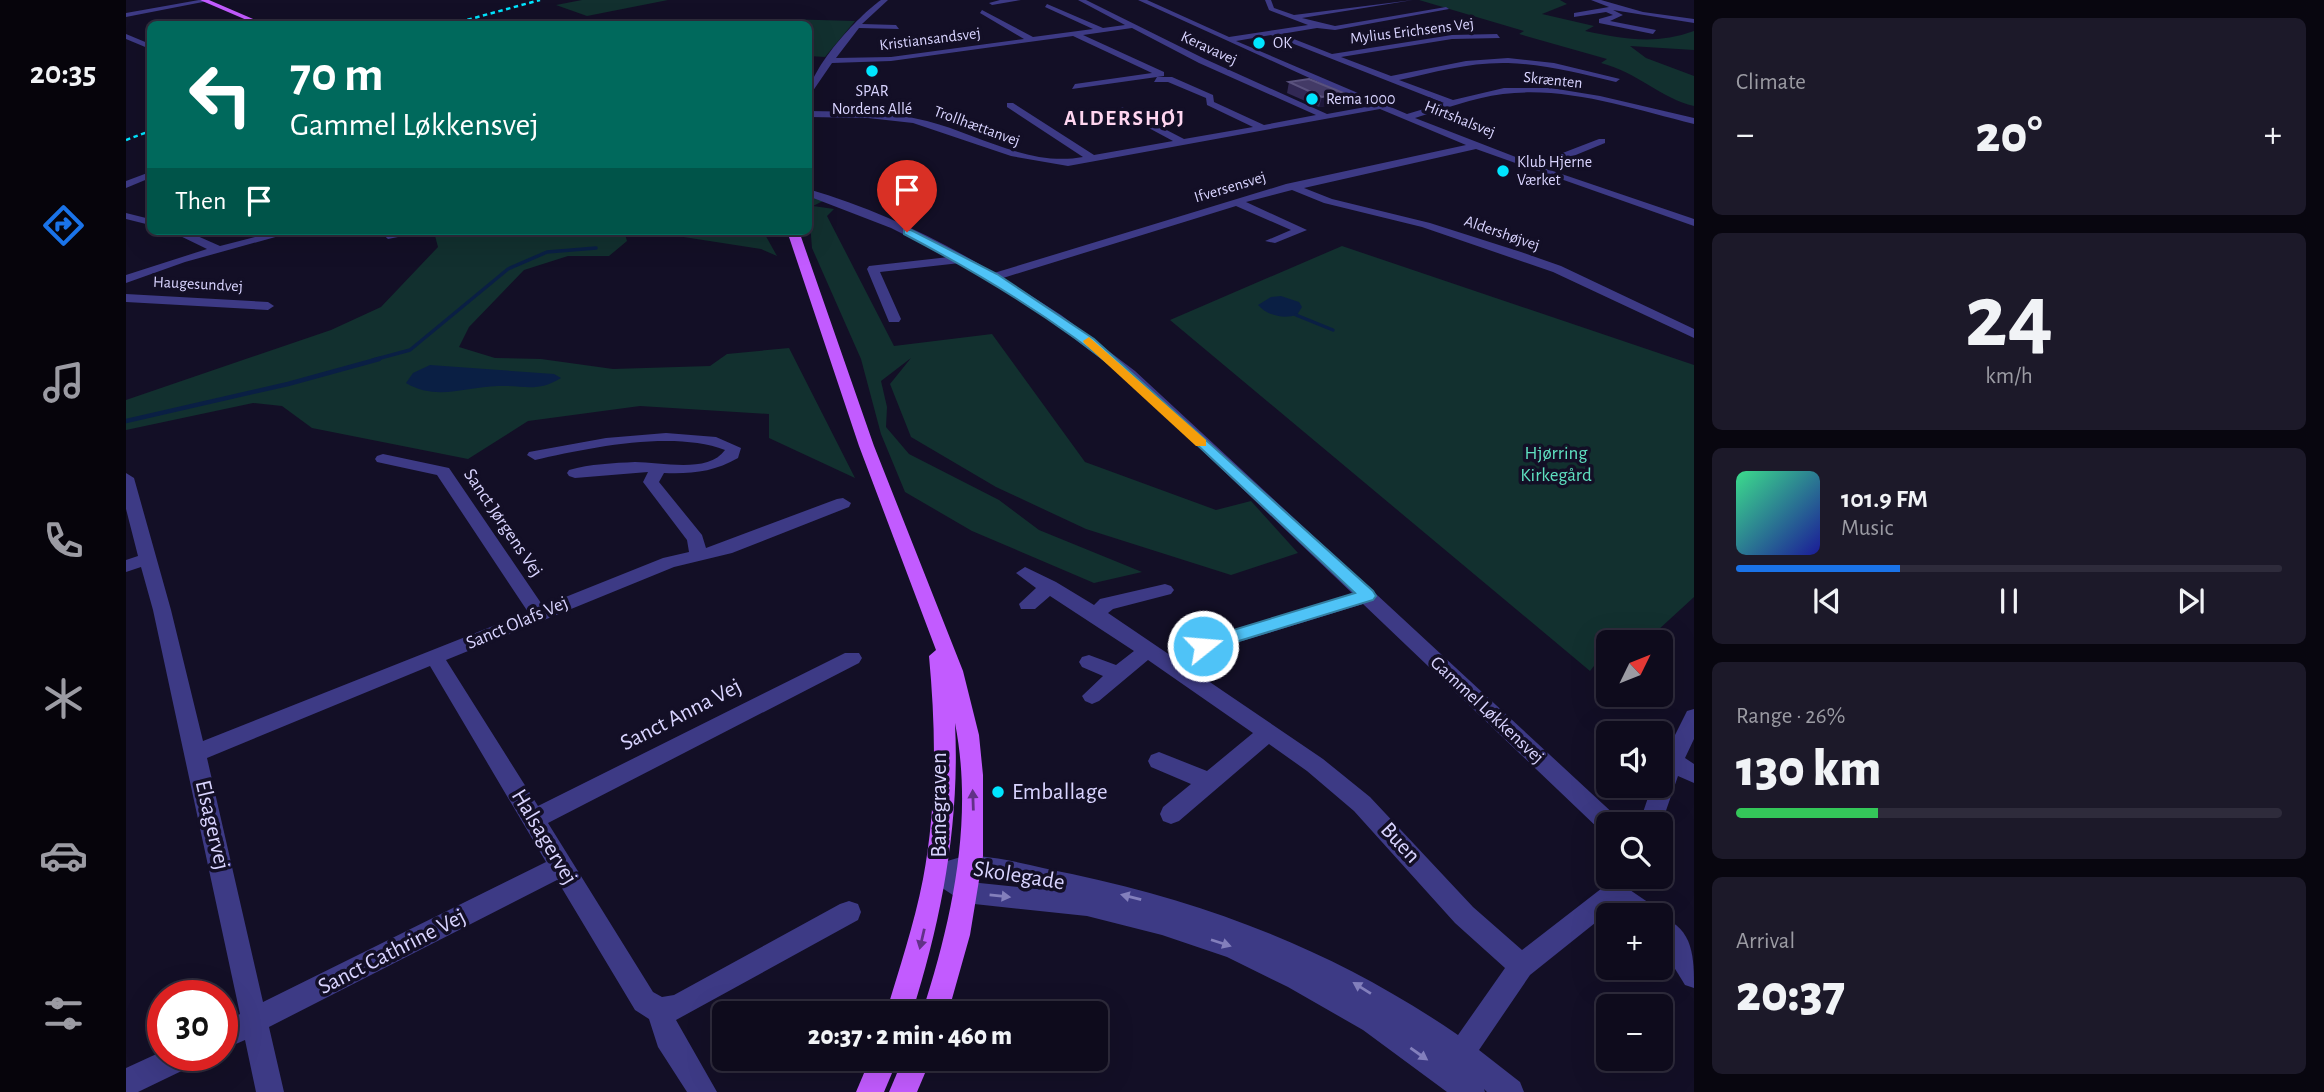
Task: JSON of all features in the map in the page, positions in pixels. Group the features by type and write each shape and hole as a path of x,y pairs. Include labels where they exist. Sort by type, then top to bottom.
{"main road":[{"path":"204,1 254,21"},
{"name":"Banegraven","path":"785,235 802,264"},
{"name":"Banegraven","path":"794,235 848,397 960,695 970,748 974,808 970,866 957,940 939,1001"},
{"name":"Banegraven","path":"904,1001 916,967 937,873 947,790 947,718 939,654 924,598"},
{"path":"870,1092 879,1071"},
{"path":"903,1092 912,1071"}],"street":[{"path":"812,89 830,61 884,0"},
{"path":"992,3 1018,0"},
{"name":"Keravavej","path":"1081,0 1327,117"},
{"name":"Hirtshalsvej","path":"1141,0 1227,40 1480,145 1694,223"},
{"path":"1268,0 1271,9 1317,26 1335,28 1446,9"},
{"path":"1293,17 1410,0"},
{"path":"1594,0 1648,15 1694,21"},
{"path":"126,15 204,1"},
{"path":"1577,16 1619,5"},
{"name":"Kristiansandsvej","path":"1047,6 1102,30"},
{"path":"1607,10 1619,15 1602,22 1653,32"},
{"name":"Kristiansandsvej","path":"982,12 1032,40"},
{"path":"1648,15 1694,14"},
{"name":"Kristiansandsvej","path":"830,61 891,59 1032,40 1090,25"},
{"path":"859,26 896,27"},
{"name":"Kristiansandsvej","path":"1071,31 1134,26"},
{"path":"1227,40 1317,26"},
{"path":"1643,36 1664,27"},
{"path":"1071,31 1161,74 1075,87"},
{"path":"1272,33 1454,104"},
{"path":"126,36 147,46"},
{"name":"Mylius Erichsens Vej","path":"1332,56 1452,37 1497,36"},
{"path":"1301,44 1328,40"},
{"path":"1390,79 1489,61 1510,60 1616,79"},
{"path":"812,73 821,74"},
{"path":"1157,80 1169,79 1210,97 1210,103 1263,128"},
{"name":"Skrænten","path":"1410,116 1502,91 1540,90 1694,121"},
{"name":"Trollhættanvej","path":"1010,105 1094,160"},
{"name":"Trollhættanvej","path":"812,114 905,119 936,126 1027,160 1061,163 1094,160 1385,106"},
{"path":"1122,110 1184,143"},
{"path":"1536,167 1602,141"},
{"name":"Ifversensvej","path":"993,277 1290,186 1480,145"},
{"path":"126,185 147,176"},
{"name":"Aldershøjvej","path":"1290,186 1328,201 1426,225 1517,254 1691,330"},
{"name":"Gammel Løkkensvej","path":"812,194 890,224 963,259 1059,319 1121,367 1596,812"},
{"path":"1236,202 1301,230 1271,240"},
{"path":"1681,219 1694,213"},
{"path":"126,216 147,221"},
{"path":"185,235 218,249"},
{"path":"126,279 218,249 275,235"},
{"path":"894,319 873,269 963,259"},
{"name":"Haugesundvej","path":"126,298 268,306"},
{"path":"535,455 638,439 702,441 733,448 732,455 710,468 690,471 659,467 612,468 575,473"},
{"name":"Sanct Jørgens Vej","path":"383,459 443,471 538,613"},
{"path":"659,467 651,482 696,539 698,554"},
{"name":"Elsagervej","path":"126,478 134,537 148,559 196,753 270,1092"},
{"name":"Sanct Olafs Vej","path":"196,753 669,562 726,549 843,503"},
{"path":"126,566 148,559"},
{"name":"Buen","path":"1024,573 1050,586 1148,650 1268,733 1362,804 1464,915 1521,967"},
{"path":"1028,604 1050,586"},
{"path":"1095,614 1107,604 1165,590"},
{"path":"1203,646 1367,596"},
{"path":"1092,696 1148,650"},
{"name":"Halsagervej","path":"435,658 644,1001 659,1011 668,1037 703,1092"},
{"name":"Sanct Anna Vej","path":"534,819 852,658"},
{"path":"1089,662 1119,674"},
{"path":"1673,760 1694,717"},
{"path":"1171,814 1268,733"},
{"path":"1159,761 1211,783"},
{"path":"1673,763 1694,774"},
{"name":"Sanct Cathrine Vej","path":"238,1029 561,866"},
{"name":"Skolegade","path":"937,873 970,866 1128,895 1243,931 1300,954 1358,985 1455,1063 1471,1092"},
{"name":"Skolegade","path":"937,873 965,892 1087,905 1162,924 1233,947 1297,978 1372,1021 1510,1092"},
{"path":"1455,1063 1521,967 1615,889"},
{"path":"1623,889 1636,903"},
{"path":"659,1011 678,1007 849,912"},
{"path":"1673,942 1694,976"},
{"path":"126,1083 151,1071"}],"green space":[{"path":"582,0 668,0 587,16 556,5"},
{"path":"1419,0 1560,0 1567,4 1542,14 1594,26 1585,31 1653,39 1694,31 1694,50 1630,46 1646,58 1694,76 1694,106 1671,98 1614,67 1601,63 1607,59 1519,34 1524,31"},
{"path":"784,19 855,21 825,57 812,56 812,21 774,21"},
{"path":"812,198 820,198 823,201 813,206 834,209 827,216 894,346 992,334 1085,462 1216,510 1251,501 1298,553 1231,575 1086,529 996,487 911,437 890,384 911,358 881,381 887,407 886,427 909,454 999,500 1039,530 1142,572 1094,583 972,531 905,492 881,434 861,359 812,248"},
{"path":"435,235 625,235 627,241 609,256 568,256 524,270 469,327 459,347 495,358 541,359 613,369 710,366 727,354 789,348 855,478 769,438 769,414 640,406 528,421 468,459 312,428 282,406 253,403 126,430 126,400 331,330 381,307 438,247"},
{"path":"671,235 765,235 777,256 761,249"},
{"name":"Hjørring Kirkegård","path":"1342,246 1694,365 1694,597 1658,630 1596,630 1596,663 1590,671 1170,320"}],"water":[{"path":"1281,296 1299,302 1302,307 1297,315 1276,316 1258,305 1271,297"},
{"path":"430,365 554,374 561,378 537,387 498,386 451,392 428,391 406,383 413,373"}],"building":[{"path":"1309,79 1343,93 1322,97 1289,82"}],"waterway":[{"path":"373,360 410,350 508,269 547,252 596,248"},
{"path":"1296,315 1333,330"},
{"path":"126,421 288,384 379,359"}],"railway":[{"path":"463,21 540,0"},
{"path":"126,140 147,132"}],"slow traffic":[{"path":"1089,341 1129,374 1201,443"}],"place":[{"name":"OK","path":"1259,43"},
{"name":"SPAR Nordens Allé","path":"872,71"},
{"name":"Rema 1000","path":"1312,99"},
{"name":"Klub Hjerne Værket","path":"1503,171"},
{"name":"Emballage","path":"998,792"}],"district":[{"name":"ALDERSHØJ","path":"1125,118"}],"route":[{"path":"907,232 950,252 993,277 1090,342 1129,374 1367,596 1203,646"}]}
